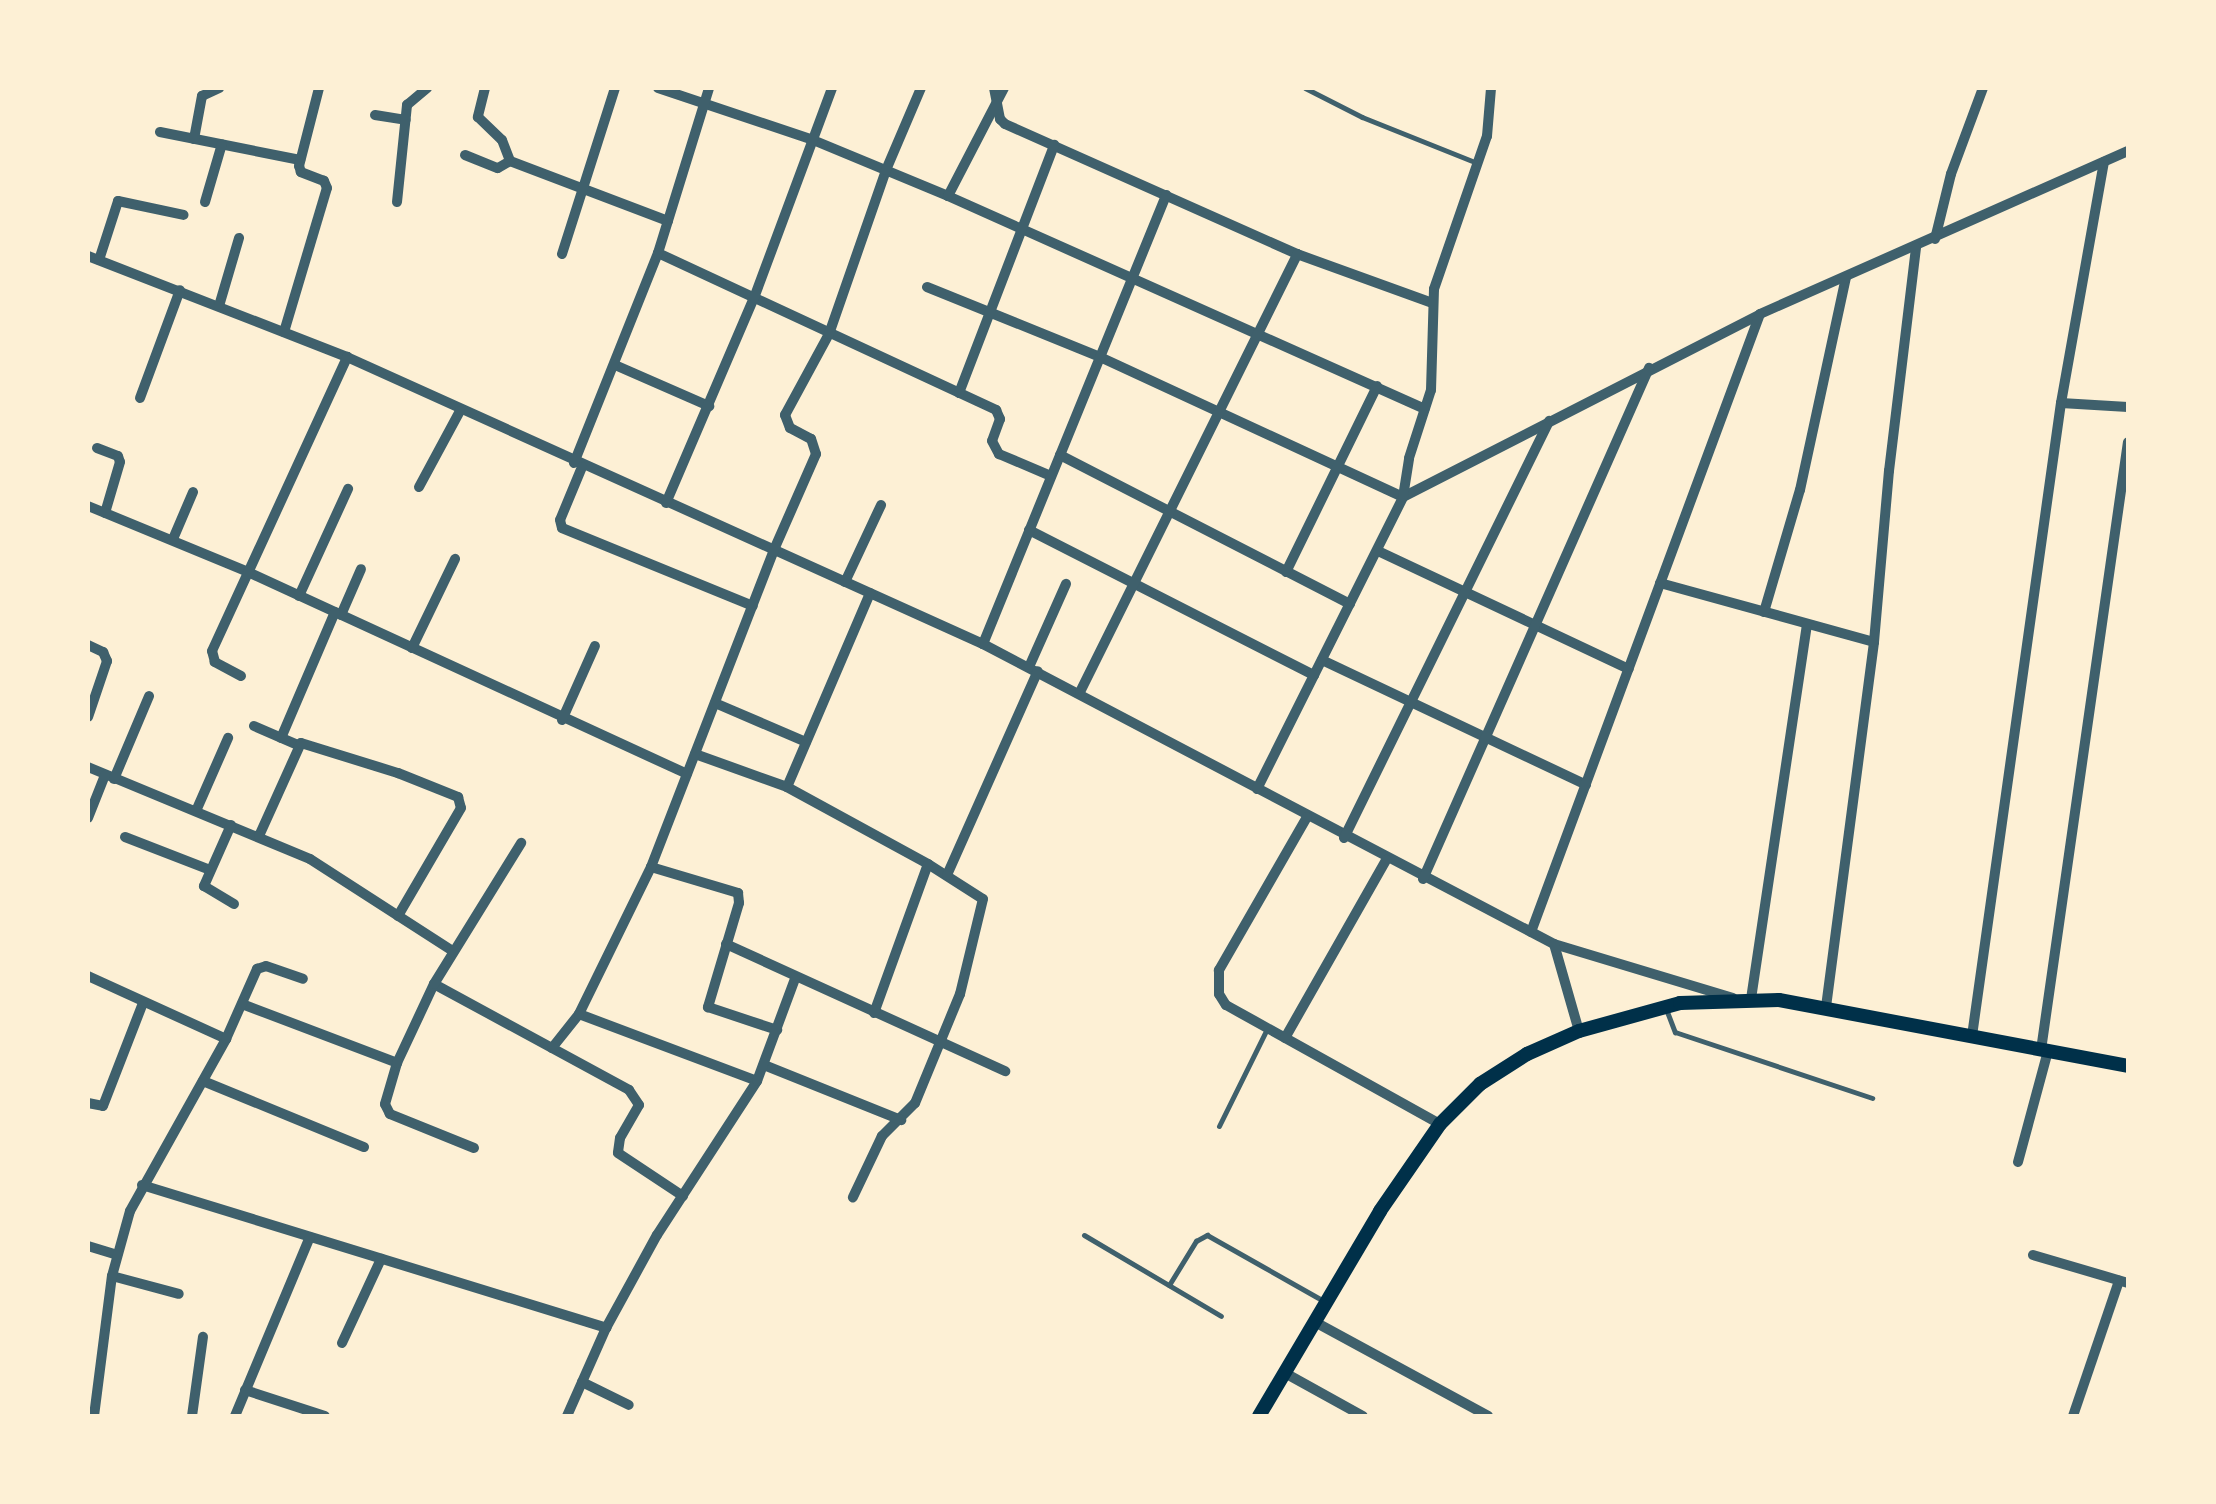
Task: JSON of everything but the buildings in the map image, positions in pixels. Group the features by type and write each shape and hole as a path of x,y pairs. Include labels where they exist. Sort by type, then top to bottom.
{"main road":[{"path":"1260,1416 1314,1322 1440,1124 1480,1084 1527,1054 1579,1031 1665,1007 1750,999 1826,1006 2128,1066"}],"street":[{"path":"194,139 202,96 219,88"},
{"path":"284,332 327,188 324,180 301,172 300,160 318,88"},
{"path":"397,202 411,98 428,88"},
{"path":"485,88 478,117 502,140 510,161 668,221"},
{"path":"562,254 615,88"},
{"path":"658,88 814,140 886,170 1134,275 1425,408"},
{"path":"709,88 658,253 560,520 562,528 753,606"},
{"path":"666,504 754,298 832,88"},
{"path":"552,1048 580,1014 651,867 773,552 816,454 811,439 790,428 784,415 829,334 886,170 921,88"},
{"path":"994,88 996,105 1005,124 1296,254 1432,304"},
{"path":"948,196 1004,88"},
{"path":"1258,790 1403,498 1409,458 1433,369 1432,304 1438,270 1487,136 1492,88"},
{"path":"1935,240 1951,174 1983,88"},
{"path":"376,115 406,120"},
{"path":"160,132 300,160"},
{"path":"205,202 222,144"},
{"path":"959,393 1054,145"},
{"path":"1403,498 1760,314 1935,240 2128,151"},
{"path":"465,156 498,168 510,161"},
{"path":"1972,1036 2061,403 2104,162"},
{"path":"983,644 1166,195"},
{"path":"184,216 118,201 93,258 346,357 578,465 983,644 1080,692 1422,879 1554,944 1733,998"},
{"path":"219,306 238,238"},
{"path":"1826,1006 1874,642 1889,472 1916,248"},
{"path":"658,253 996,410 999,424 992,441 998,454 1051,476"},
{"path":"1080,692 1296,254"},
{"path":"1764,612 1800,490 1846,278"},
{"path":"927,287 1100,358 1403,498"},
{"path":"140,398 180,290"},
{"path":"1531,932 1760,314"},
{"path":"241,676 214,662 211,655 346,357"},
{"path":"616,365 709,406"},
{"path":"1422,879 1650,368"},
{"path":"1286,572 1377,386"},
{"path":"2061,403 2128,406"},
{"path":"419,487 460,410"},
{"path":"1344,838 1550,420"},
{"path":"2018,1162 2045,1050 2123,524 2128,442"},
{"path":"97,448 120,462 105,513"},
{"path":"1060,455 1350,604"},
{"path":"299,596 348,489"},
{"path":"173,539 193,492"},
{"path":"845,582 881,505"},
{"path":"88,506 248,572 562,720 688,774"},
{"path":"1030,530 1314,676"},
{"path":"1378,551 1628,669"},
{"path":"412,648 455,559"},
{"path":"281,738 361,569"},
{"path":"1660,583 1874,642"},
{"path":"947,874 1066,584"},
{"path":"787,788 870,593"},
{"path":"1750,999 1807,624"},
{"path":"88,646 103,652 106,661 88,717"},
{"path":"562,720 595,646"},
{"path":"1322,660 1586,785"},
{"path":"88,818 149,696"},
{"path":"715,702 806,742"},
{"path":"254,726 299,744 398,773 460,800 461,808 398,916"},
{"path":"196,811 228,738"},
{"path":"259,836 299,744"},
{"path":"695,754 787,788 947,874 983,899 960,994 915,1104 882,1136 853,1197"},
{"path":"88,767 310,859 452,951"},
{"path":"1307,817 1219,970 1219,994 1226,1005 1440,1124"},
{"path":"231,825 204,889 234,904"},
{"path":"125,837 210,870"},
{"path":"474,1148 386,1110 397,1062 434,984 521,843"},
{"path":"1285,1038 1386,860"},
{"path":"874,1014 928,864"},
{"path":"651,867 738,894 708,1007 776,1030"},
{"path":"726,944 795,979 1005,1071"},
{"path":"1554,944 1579,1031"},
{"path":"94,1416 116,1255 142,1185 226,1040 261,966 303,979"},
{"path":"88,976 226,1040"},
{"path":"567,1416 606,1328 683,1196 757,1081 795,979"},
{"path":"434,984 637,1098 638,1113 620,1138 618,1154 683,1196"},
{"path":"93,1105 143,1003"},
{"path":"242,1004 397,1062"},
{"path":"580,1014 757,1081"},
{"path":"764,1065 902,1120"},
{"path":"203,1081 364,1147"},
{"path":"142,1185 606,1328"},
{"path":"235,1416 310,1237"},
{"path":"88,1246 116,1255"},
{"path":"2033,1255 2124,1282 2073,1416"},
{"path":"342,1343 381,1259"},
{"path":"112,1276 180,1294"},
{"path":"1314,1322 1488,1416"},
{"path":"192,1416 203,1337"},
{"path":"1285,1373 1363,1416"},
{"path":"582,1382 629,1405"},
{"path":"244,1390 325,1416"}],"lane":[{"path":"1305,88 1362,117 1477,164"},
{"path":"1665,1007 1675,1032 1872,1098"},
{"path":"1219,1126 1268,1028"},
{"path":"1084,1235 1221,1316"},
{"path":"1169,1285 1196,1242 1207,1235 1326,1303"}]}
